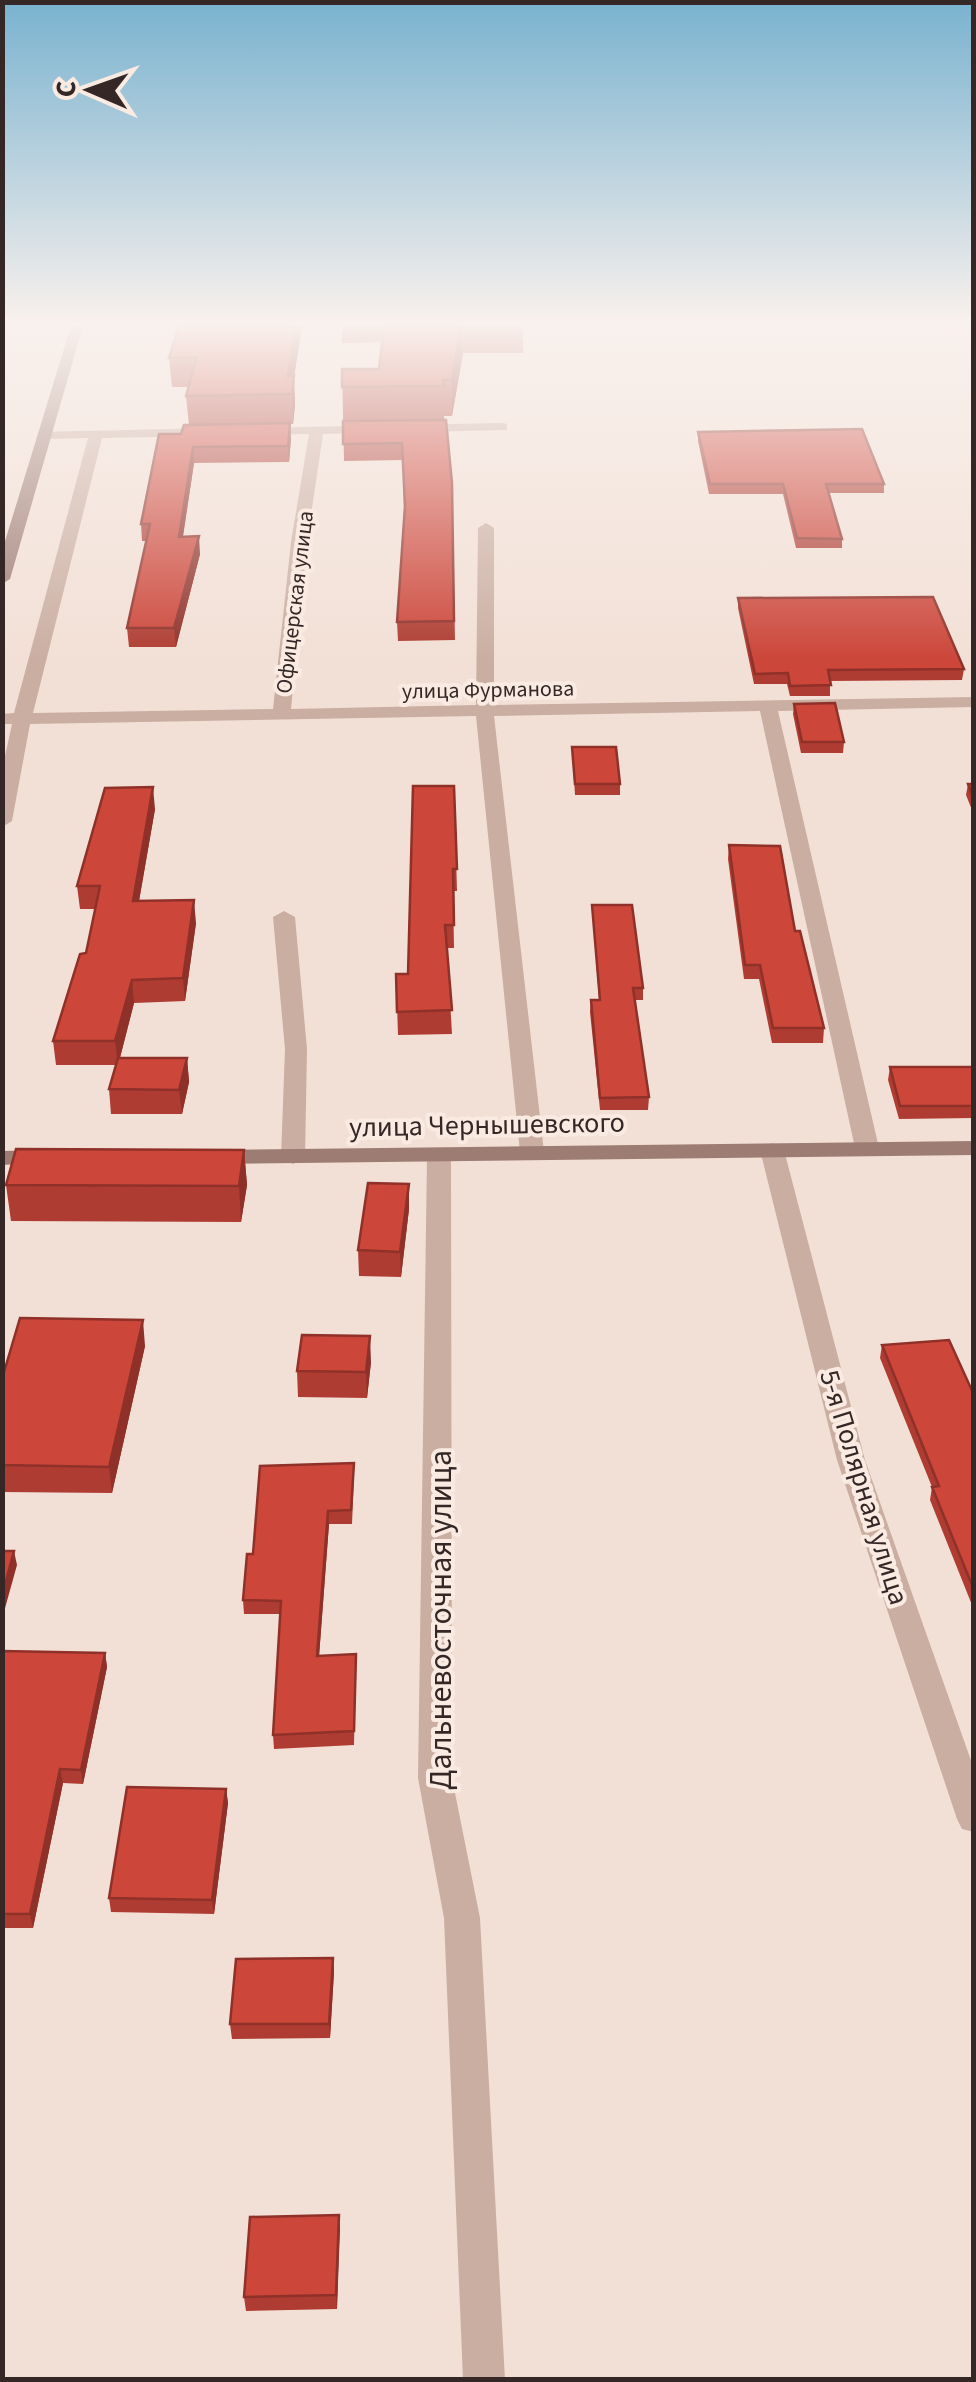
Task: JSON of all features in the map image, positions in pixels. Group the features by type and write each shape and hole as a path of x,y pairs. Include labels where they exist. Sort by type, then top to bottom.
{"main road":[{"path":"2,579 42,437"},
{"name":"улица Чернышевского","path":"179,1157 439,1158 532,1152 974,1148"},
{"path":"2,1158 65,1158"}],"street":[{"path":"2,821 12,719 95,437"},
{"name":"Офицерская улица","path":"280,716 299,542 316,437"},
{"path":"486,528 485,712 532,1152"},
{"name":"улица Фурманова","path":"12,719 974,702"},
{"path":"768,706 867,1148"},
{"path":"284,917 296,1049 293,1157"},
{"name":"5-я Полярная улица","path":"772,1150 851,1460 974,1819"},
{"name":"Дальневосточная улица","path":"439,1158 435,1778 462,1918 484,2380"}],"building":[{"path":"158,437 289,437 288,446 193,447 179,537 199,536 174,628 127,628 150,524 141,524"},
{"path":"343,437 448,437 454,621 397,622 405,506 402,443 343,444"},
{"path":"699,437 865,437 884,484 826,484 842,539 797,538 783,484 710,484"},
{"path":"933,597 964,669 828,670 831,685 790,686 788,673 755,674 738,598"},
{"path":"835,703 844,742 802,742 794,704"},
{"path":"572,747 616,747 620,784 575,784"},
{"path":"413,786 454,786 454,925 445,925 452,1010 397,1012 396,974 408,974"},
{"path":"153,787 133,901 194,900 183,978 132,980 115,1041 53,1041 80,954 86,953 100,886 77,886 105,788"},
{"path":"729,845 780,846 795,931 800,931 824,1028 773,1028 760,965 745,965"},
{"path":"592,905 632,905 643,988 633,988 649,1097 600,1098 591,1000 600,1000"},
{"path":"118,1058 187,1058 179,1090 109,1089"},
{"path":"890,1067 974,1067 974,1106 900,1106"},
{"path":"16,1149 244,1150 239,1186 6,1185"},
{"path":"368,1183 409,1184 400,1252 358,1250"},
{"path":"20,1318 143,1320 109,1467 2,1465 2,1379"},
{"path":"302,1335 370,1336 366,1372 297,1371"},
{"path":"949,1340 974,1395 974,1590 932,1487 939,1486 882,1345"},
{"path":"354,1463 351,1510 328,1511 317,1656 356,1654 354,1731 273,1735 281,1601 243,1600 247,1554 253,1554 260,1466"},
{"path":"2,1551 14,1551 2,1596"},
{"path":"2,1651 105,1653 81,1770 60,1769 30,1914 2,1914"},
{"path":"127,1787 226,1789 212,1900 109,1898"},
{"path":"333,1958 329,2024 230,2024 236,1959"},
{"path":"339,2215 336,2295 244,2297 250,2217"}]}
